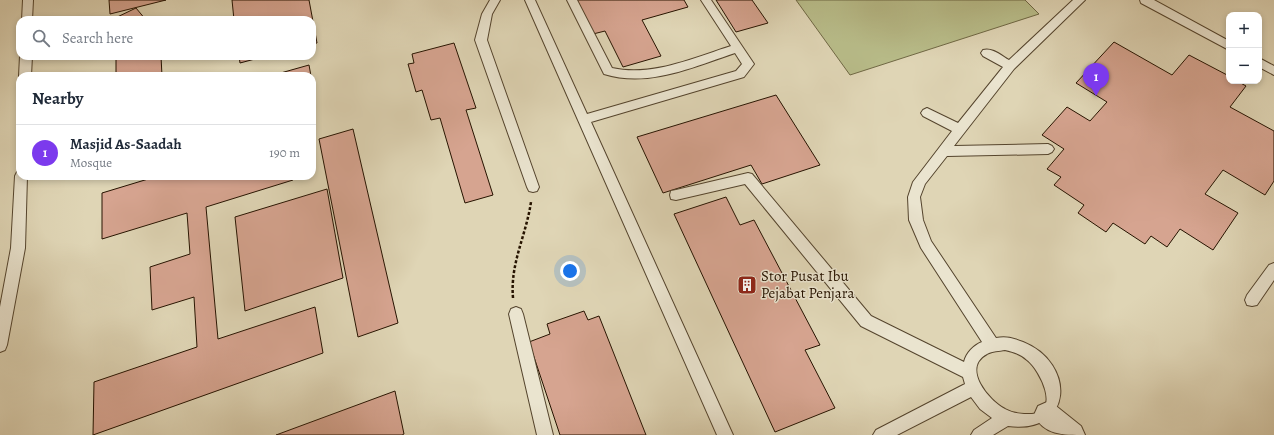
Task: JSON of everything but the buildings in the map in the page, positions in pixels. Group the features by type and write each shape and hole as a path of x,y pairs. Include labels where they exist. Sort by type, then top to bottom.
{"street":[{"path":"1047,415 1072,435"}],"lane":[{"path":"27,16 28,0"},
{"path":"495,0 487,14 481,40 533,187"},
{"path":"530,0 725,435"},
{"path":"572,0 608,70 626,75 663,72 738,48"},
{"path":"584,119 740,74 748,64 706,0"},
{"path":"992,344 926,244 916,220 914,197 919,182 1010,66 1080,0"},
{"path":"1145,0 1226,44"},
{"path":"987,53 1010,66"},
{"path":"25,72 26,60"},
{"path":"1262,64 1274,70"},
{"path":"927,113 960,130"},
{"path":"943,151 1048,149"},
{"path":"676,195 748,178 866,321 969,372"},
{"path":"0,345 18,248 21,180"},
{"path":"1252,300 1274,269"},
{"path":"516,314 545,435"},
{"path":"1005,343 1019,347 1033,355 1044,366 1051,379 1054,393 1052,406 1047,415 1038,421 1028,424 1016,424 1003,420 979,401 972,388 969,372 974,355 980,349 992,344 1005,343"},
{"path":"881,435 972,388"},
{"path":"979,435 1003,420"}],"path":[{"path":"516,314 511,285 513,263 528,221 533,187"}],"green space":[{"path":"796,0 1025,0 1039,14 850,75"}],"place":[{"name":"Masjid As-Saadah","path":"1096,96"},
{"name":"Stor Pusat Ibu Pejabat Penjara","path":"747,285"}]}
